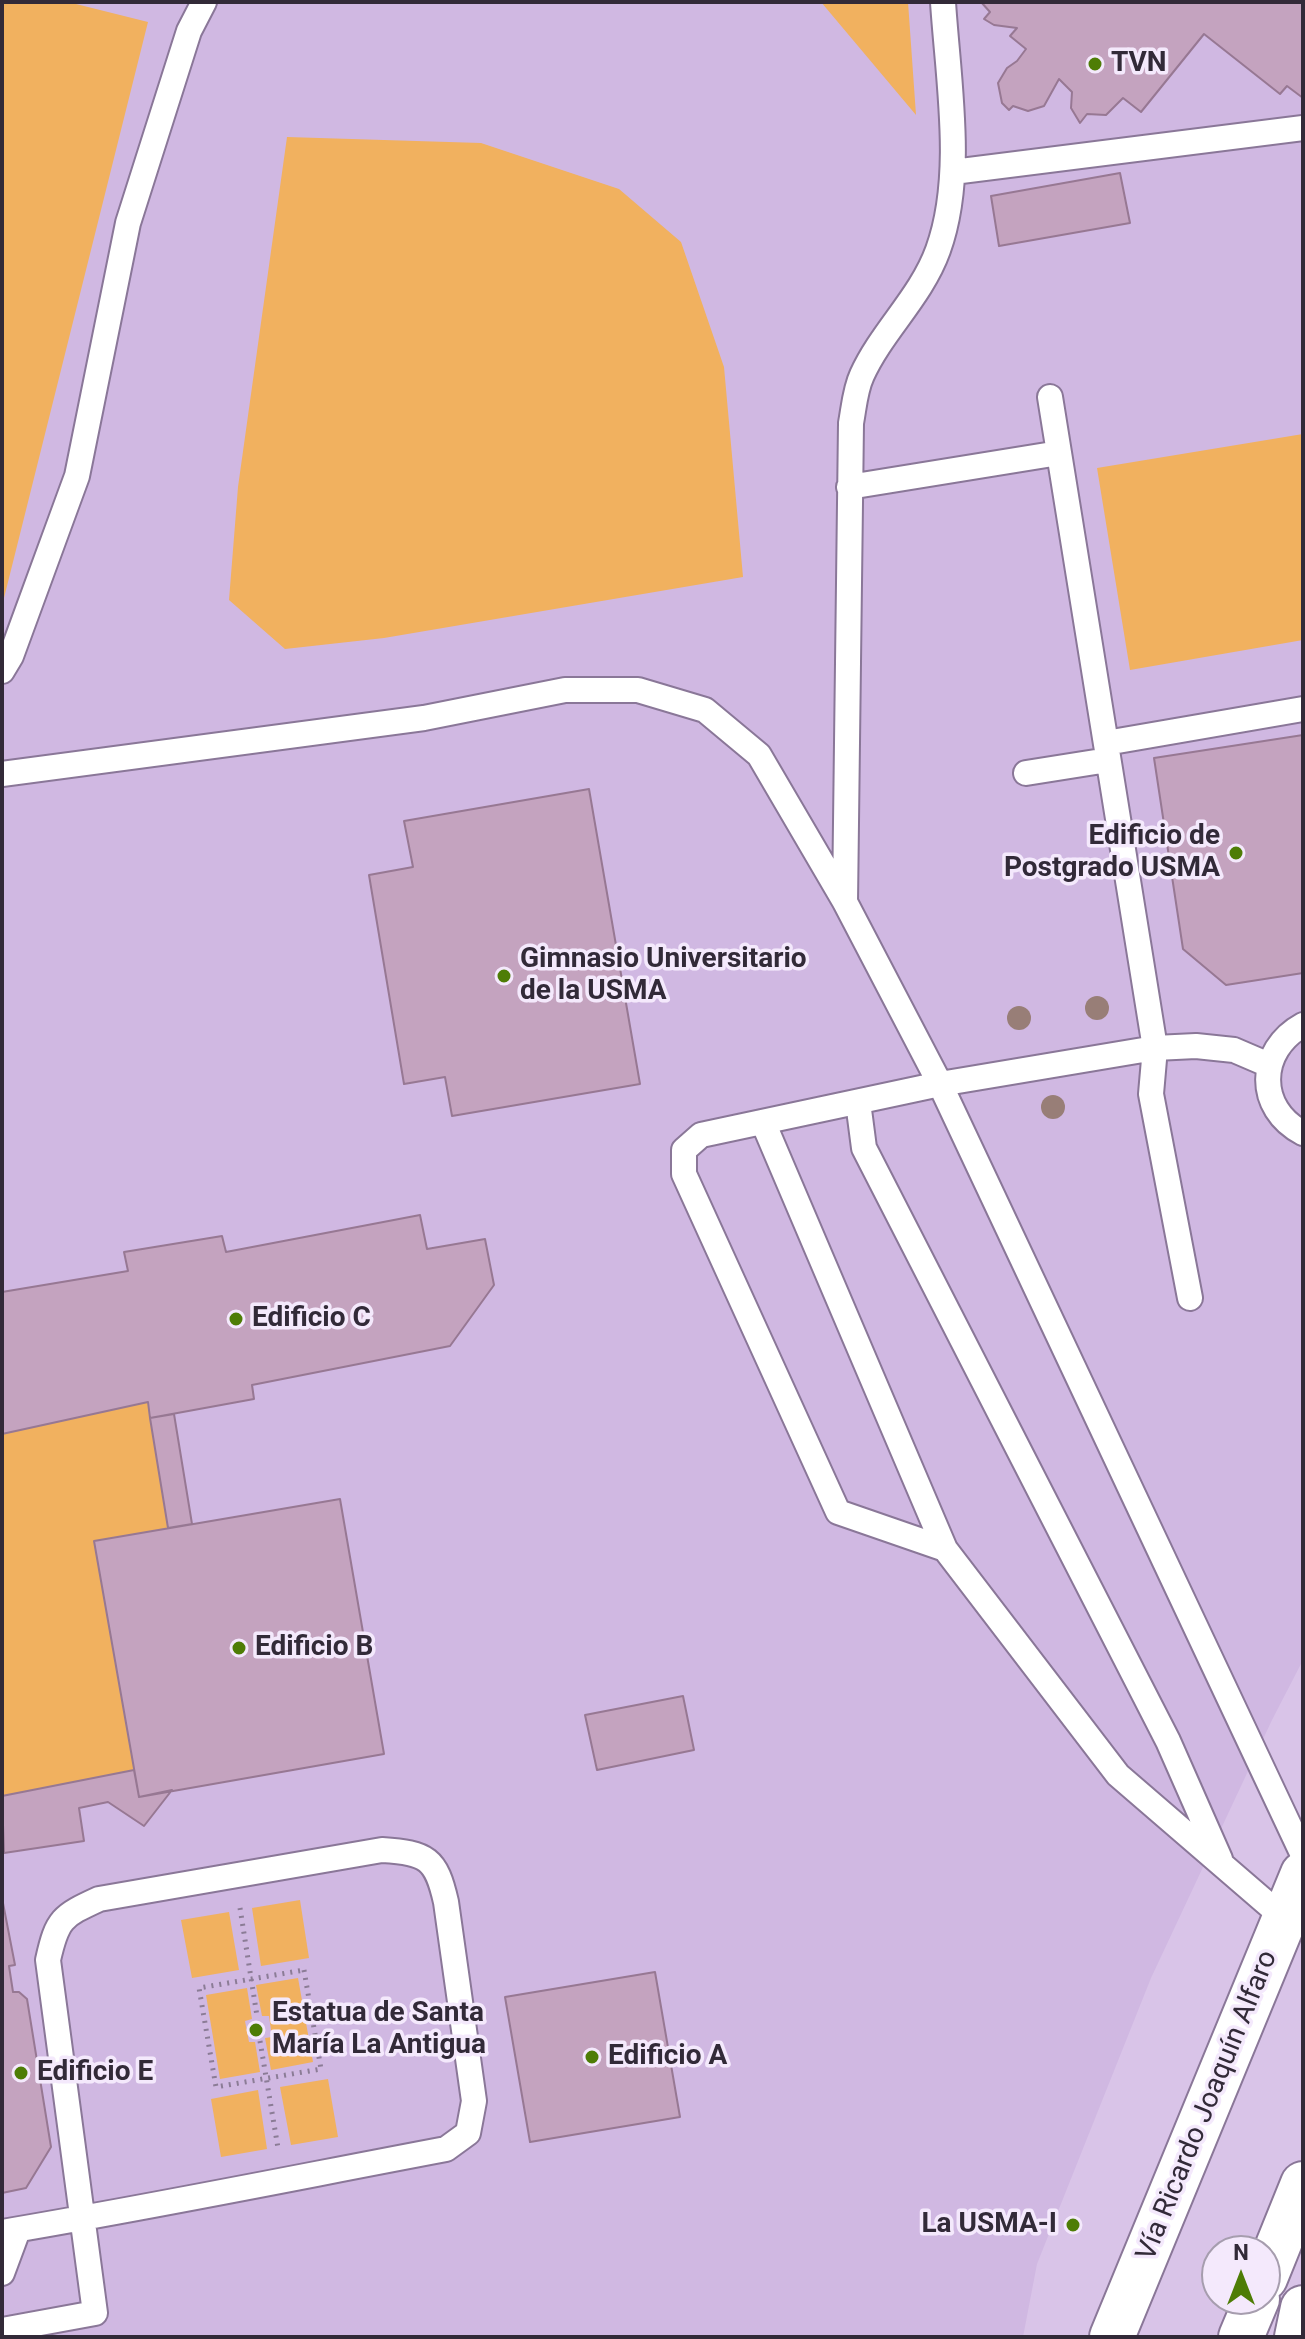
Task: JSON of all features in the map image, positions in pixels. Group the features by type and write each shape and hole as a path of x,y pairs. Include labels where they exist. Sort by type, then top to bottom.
{"main road":[{"name":"Vía Ricardo Joaquín Alfaro","path":"1112,2337 1303,1874"},
{"path":"1281,2238 1303,2184"},
{"path":"1297,2337 1303,2308"},
{"path":"1241,2337 1250,2315"}],"lane":[{"path":"2,671 11,656 77,476 128,223 189,31 204,2"},
{"path":"845,902 849,487 855,397 862,374 919,288 937,252 948,216 953,172 943,2"},
{"path":"953,172 1303,128"},
{"path":"1050,397 1155,1048 1151,1094 1190,1298"},
{"path":"849,487 1059,453"},
{"path":"2,774 424,718 565,690 638,690 705,710 759,755 845,902 940,1084 1303,1855"},
{"path":"1026,773 1107,751 1303,709"},
{"path":"1303,1025 1290,1032 1277,1046 1269,1065 1267,1084 1273,1104 1284,1121 1303,1133"},
{"path":"945,1549 838,1512 684,1174 684,1150 701,1135 940,1084 1155,1048 1196,1046 1234,1050 1269,1065"},
{"path":"858,1102 864,1148 1168,1741 1223,1866"},
{"path":"763,1122 945,1549 1118,1775 1285,1919"},
{"path":"2,2273 10,2231 84,2217 446,2149 468,2133 474,2101 446,1902 440,1876 428,1859 407,1851 382,1850 99,1899 68,1913 53,1935 48,1960 84,2217 95,2313 2,2330"}],"path":[{"path":"239,1903 257,2016"},
{"path":"304,1970 321,2069 266,2079 216,2087 199,1988 304,1970"},
{"path":"260,2041 279,2153"}],"shaded area":[{"path":"2,2 1303,2 1303,1660 1151,1978 1037,2264 1023,2337 2,2337"},
{"path":"2,2 68,2 148,22 2,606"},
{"path":"821,2 908,2 916,115"},
{"path":"287,137 481,143 619,189 681,242 724,367 743,577 384,638 285,649 229,600 238,487"},
{"path":"1303,434 1303,640 1130,670 1097,468"},
{"path":"148,1402 168,1528 94,1541 134,1770 2,1796 2,1434"},
{"path":"300,1900 309,1958 261,1966 252,1908"},
{"path":"229,1912 239,1970 192,1978 181,1920"},
{"path":"298,1978 313,2062 271,2070 265,2038 272,2037 269,2016 262,2016 256,1985"},
{"path":"247,1988 252,2019 245,2021 249,2042 255,2042 260,2072 220,2079 206,1995"},
{"path":"328,2079 338,2137 291,2145 280,2087"},
{"path":"258,2090 267,2149 221,2157 211,2099"}],"building":[{"name":"TVN","path":"981,2 1303,2 1303,98 1287,86 1280,94 1204,34 1141,112 1123,98 1106,115 1087,114 1080,123 1071,108 1072,92 1059,79 1044,106 1028,111 1013,106 1009,110 1002,103 998,83 1007,68 1026,49 1010,36 1017,28 994,25 984,19 990,12"},
{"path":"1120,173 1130,223 999,246 991,196"},
{"name":"Edificio de Postgrado USMA","path":"1303,735 1303,973 1226,985 1183,949 1154,758"},
{"name":"Gimnasio Universitario de la USMA","path":"589,789 640,1084 452,1116 445,1077 404,1084 369,875 413,867 404,821"},
{"name":"Edificio C","path":"420,1215 427,1249 485,1239 494,1285 450,1346 252,1385 254,1399 150,1418 148,1402 2,1434 2,1292 128,1271 124,1252 222,1236 226,1252"},
{"path":"174,1414 192,1524 168,1528 150,1418"},
{"name":"Edificio B","path":"340,1499 384,1754 139,1797 94,1541"},
{"path":"683,1696 694,1750 597,1770 585,1715"},
{"path":"134,1770 139,1797 172,1790 144,1826 108,1802 79,1808 84,1841 4,1853 2,1796"},
{"name":"Edificio E","path":"2,1898 15,1965 9,1966 13,1992 19,1992 27,1999 51,2147 26,2188 2,2193"},
{"name":"Edificio A","path":"655,1972 680,2117 530,2142 505,1997"}],"place":[{"name":"TVN","path":"1095,64"},
{"name":"Edificio de Postgrado USMA","path":"1236,853"},
{"name":"Gimnasio Universitario de la USMA","path":"504,976"},
{"name":"Edificio C","path":"236,1319"},
{"name":"Edificio B","path":"239,1648"},
{"name":"Estatua de Santa María La Antigua","path":"256,2030"},
{"name":"Edificio A","path":"592,2057"},
{"name":"Edificio E","path":"21,2073"},
{"name":"La USMA-I","path":"1073,2225"}]}
